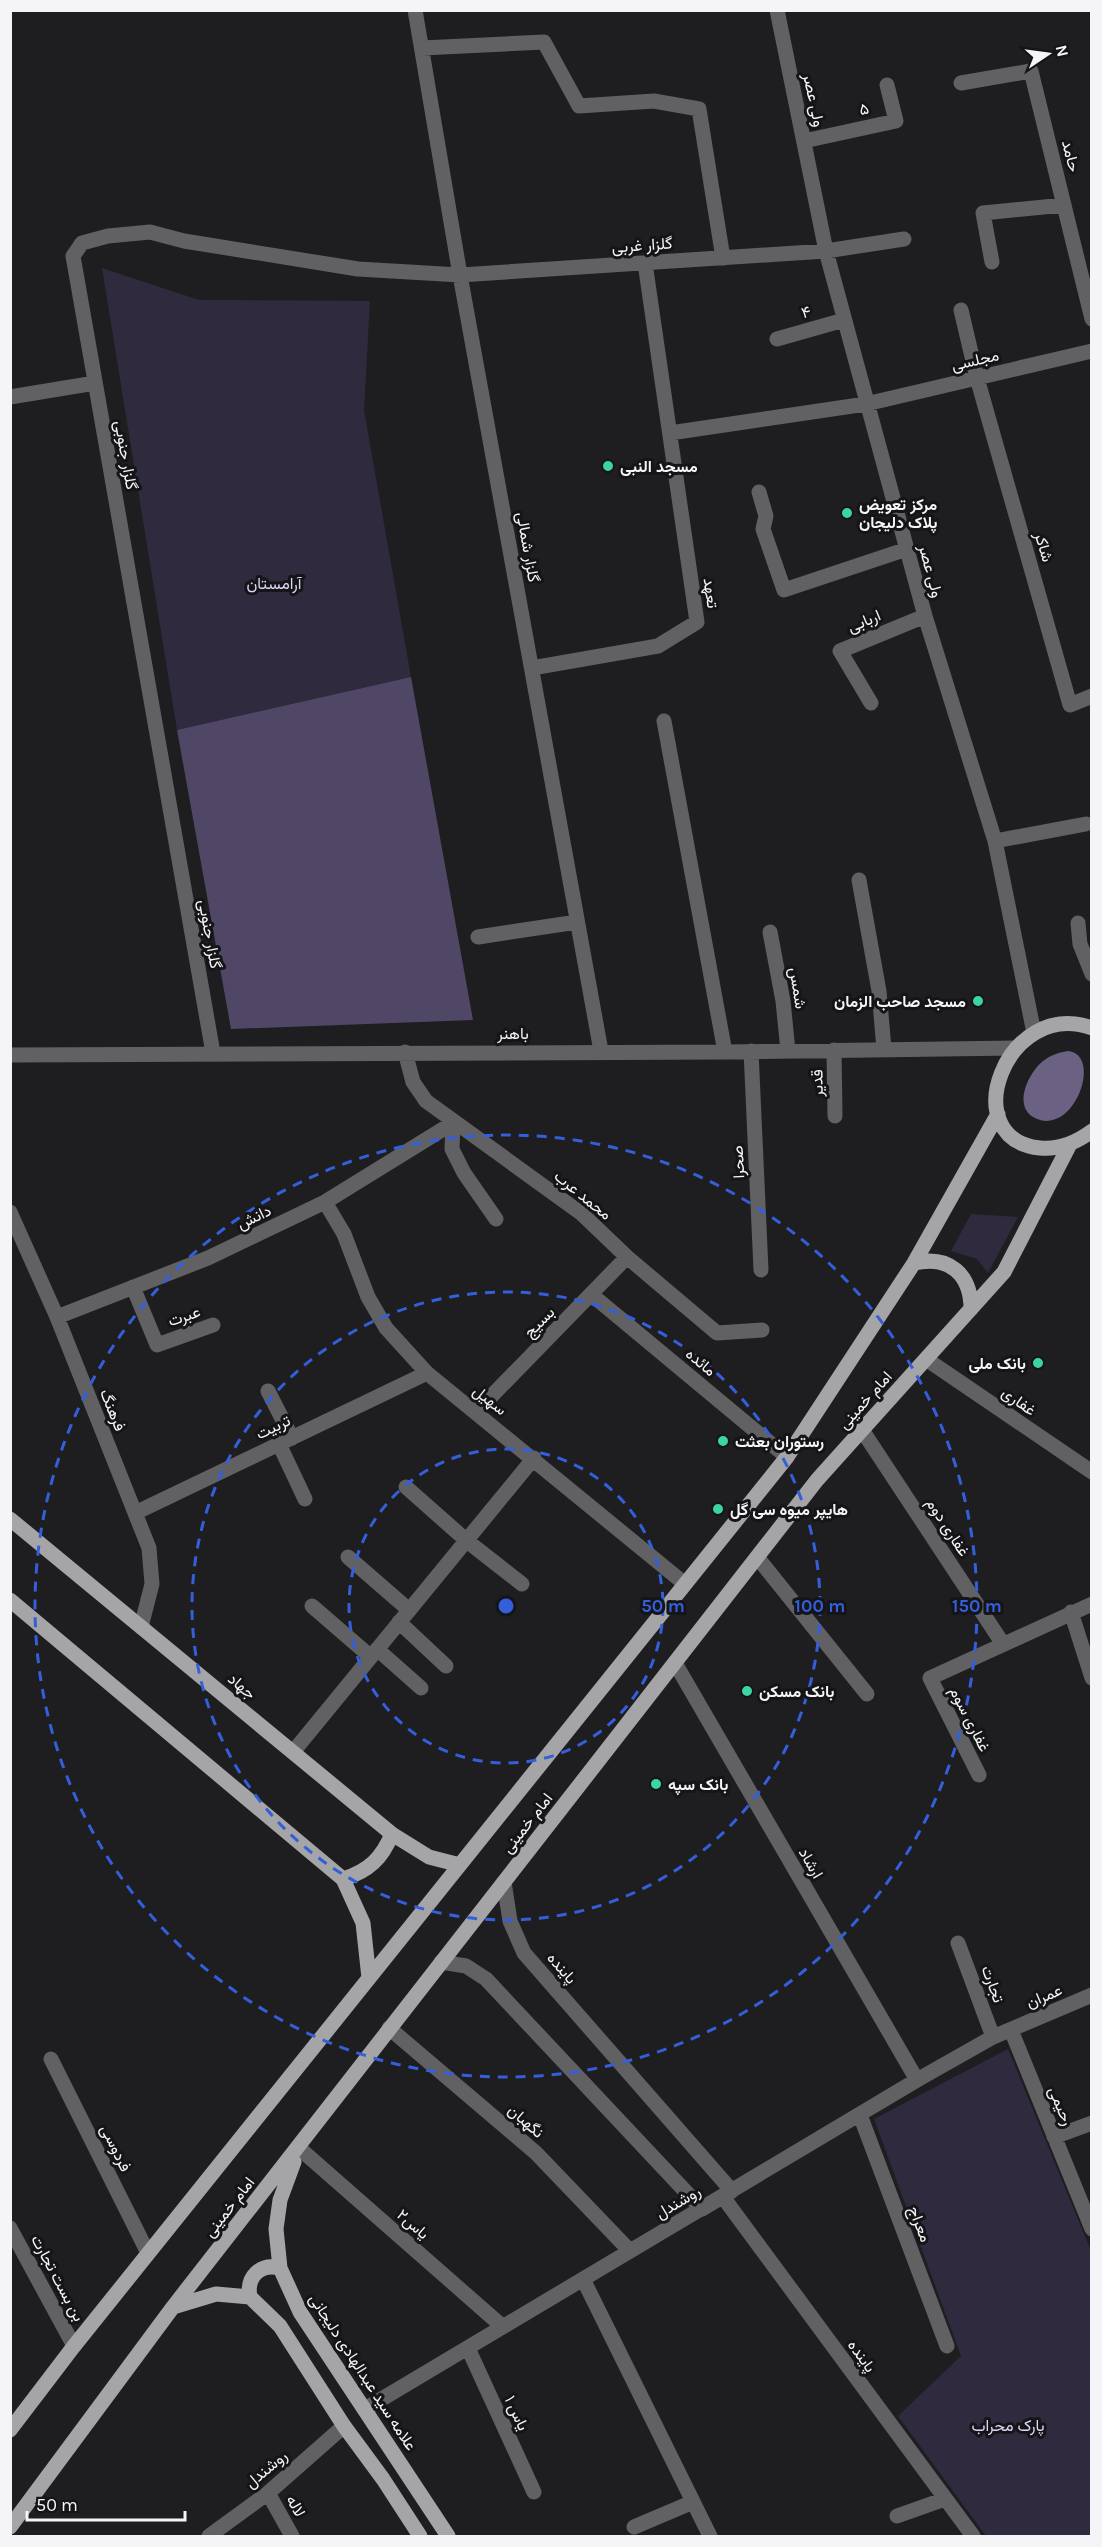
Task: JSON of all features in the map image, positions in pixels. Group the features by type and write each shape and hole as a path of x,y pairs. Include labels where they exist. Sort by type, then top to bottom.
{"main road":[{"path":"1091,1132 1070,1144 1047,1149 1022,1143 1011,1136 1002,1125 995,1101 999,1078 1016,1048 1034,1033 1068,1022 1092,1028"},
{"name":"امام خمینی","path":"10,2430 148,2253 787,1457 914,1263 998,1113"},
{"name":"امام خمینی","path":"10,2527 173,2307 817,1480 1004,1272 1070,1144"},
{"path":"914,1263 926,1260 939,1261 951,1266 967,1285 971,1297 971,1309"},
{"name":"جهاد","path":"10,1519 392,1834 429,1857 460,1865"},
{"path":"10,1600 343,1878 363,1923 369,1978"},
{"path":"343,1878 360,1873 374,1864 386,1850 392,1834"},
{"name":"علامه سید عبدالهادی دلیجانی","path":"299,2148 280,2200 276,2229 280,2268 300,2312 448,2536"},
{"path":"250,2297 250,2282 258,2270 273,2266 280,2268"},
{"path":"173,2307 216,2294 250,2297 280,2326 344,2426 383,2479 420,2536"}],"street":[{"name":"گلزار شمالی","path":"415,10 460,275 601,1051"},
{"name":"ولی عصر","path":"777,10 826,252 925,616 995,841 1034,1033"},
{"path":"422,48 544,42 579,106 654,101 699,109 723,258"},
{"name":"حامد","path":"961,83 1031,71 1092,319"},
{"name":"۵","path":"804,141 896,121 887,85"},
{"path":"992,262 983,213 1064,205"},
{"name":"گلزار جنوبی","path":"213,1053 73,256 82,243 108,236 150,232 184,241 358,268 460,275"},
{"name":"گلزار غربی","path":"460,275 826,252 904,239"},
{"name":"تعهد","path":"532,668 658,646 697,622 645,263"},
{"path":"961,310 977,378"},
{"name":"۴","path":"777,339 844,320"},
{"name":"مجلسی","path":"866,404 1092,351"},
{"name":"شاکر","path":"977,378 1071,705 1092,696"},
{"path":"10,397 95,383"},
{"path":"670,433 866,404"},
{"path":"759,492 766,516 763,529 783,590 907,549"},
{"name":"اربابی","path":"871,703 840,651 925,616"},
{"path":"664,721 725,1052"},
{"path":"995,841 1086,824"},
{"path":"859,880 879,991 884,1049"},
{"path":"478,937 577,922"},
{"path":"1078,923 1080,944 1092,974"},
{"name":"شمس","path":"770,932 783,1000 788,1051"},
{"name":"باهنر","path":"10,1055 725,1052 1016,1048"},
{"name":"قدیر","path":"834,1050 835,1116"},
{"name":"صحرا","path":"751,1051 761,1270"},
{"name":"محمد عرب","path":"405,1052 413,1082 426,1101 453,1123 582,1214 627,1257 717,1333 762,1330"},
{"path":"453,1123 452,1149 464,1173 496,1219"},
{"name":"دانش","path":"57,1317 208,1258 325,1202 453,1123"},
{"name":"سهیل","path":"325,1202 344,1234 368,1297 386,1328 427,1373 534,1458 685,1584"},
{"name":"فرهنگ","path":"10,1212 57,1317 149,1548 152,1584 141,1627"},
{"name":"بسیج","path":"476,1412 627,1257"},
{"name":"عبرت","path":"134,1287 157,1345 213,1325"},
{"name":"مائده","path":"592,1295 787,1457"},
{"name":"غفاری","path":"926,1359 1092,1472"},
{"name":"تربیت","path":"135,1513 427,1373"},
{"path":"268,1391 305,1499"},
{"name":"غفاری دوم","path":"862,1430 1003,1644"},
{"path":"293,1752 534,1458"},
{"path":"406,1487 467,1541 522,1584"},
{"path":"348,1557 410,1610"},
{"path":"757,1557 867,1694"},
{"path":"1003,1644 1071,1612 1092,1605"},
{"path":"312,1606 421,1688"},
{"path":"1071,1612 1092,1678"},
{"path":"399,1622 446,1666"},
{"name":"غفاری سوم","path":"979,1775 930,1678 1003,1644"},
{"name":"ارشاد","path":"675,1663 917,2080"},
{"name":"پاینده","path":"504,1882 510,1922 524,1953 727,2194 973,2536"},
{"name":"تجارت","path":"958,1943 993,2037"},
{"path":"441,1962 466,1966 486,1979 702,2209"},
{"name":"عمران","path":"1011,2030 1092,1995"},
{"name":"نگهبان","path":"389,2028 536,2153 630,2252"},
{"name":"روشندل","path":"365,2409 917,2080 993,2037 1011,2030"},
{"name":"رحیمی","path":"1011,2030 1092,2229"},
{"name":"فردوسی","path":"51,2059 148,2253"},
{"name":"معراج","path":"860,2115 947,2346"},
{"path":"1054,2137 1092,2123"},
{"name":"یاس۲","path":"299,2148 503,2327"},
{"name":"بن بست تجارت","path":"10,2228 74,2346"},
{"path":"583,2279 710,2536"},
{"name":"یاس ۱","path":"468,2348 534,2492"},
{"name":"روشندل","path":"209,2536 268,2493 344,2426"},
{"name":"لاله","path":"268,2493 292,2536"},
{"path":"897,2516 945,2499"},
{"path":"634,2526 693,2502"}],"green space":[{"name":"آرامستان","path":"102,268 199,300 370,301 364,410 411,677 177,730"},
{"path":"971,1214 1018,1217 988,1273 977,1259 951,1251"},
{"name":"پارک محراب","path":"1008,2049 1091,2251 1091,2536 986,2536 898,2416 961,2356 874,2119"}],"shaded area":[{"path":"411,677 473,1020 231,1029 177,730"},
{"path":"1069,1051 1079,1056 1083,1066 1080,1092 1073,1105 1063,1115 1051,1121 1037,1119 1029,1114 1025,1107 1024,1099 1028,1082 1043,1061 1055,1054"}],"place":[{"name":"مسجد النبی","path":"608,466"},
{"name":"مرکز تعویض پلاک دلیجان","path":"847,513"},
{"name":"مسجد صاحب الزمان","path":"978,1001"},
{"name":"بانک ملی","path":"1038,1363"},
{"name":"رستوران بعثت","path":"723,1441"},
{"name":"هایپر میوه سی گل","path":"718,1509"},
{"name":"بانک مسکن","path":"747,1691"},
{"name":"بانک سپه","path":"656,1784"}]}
